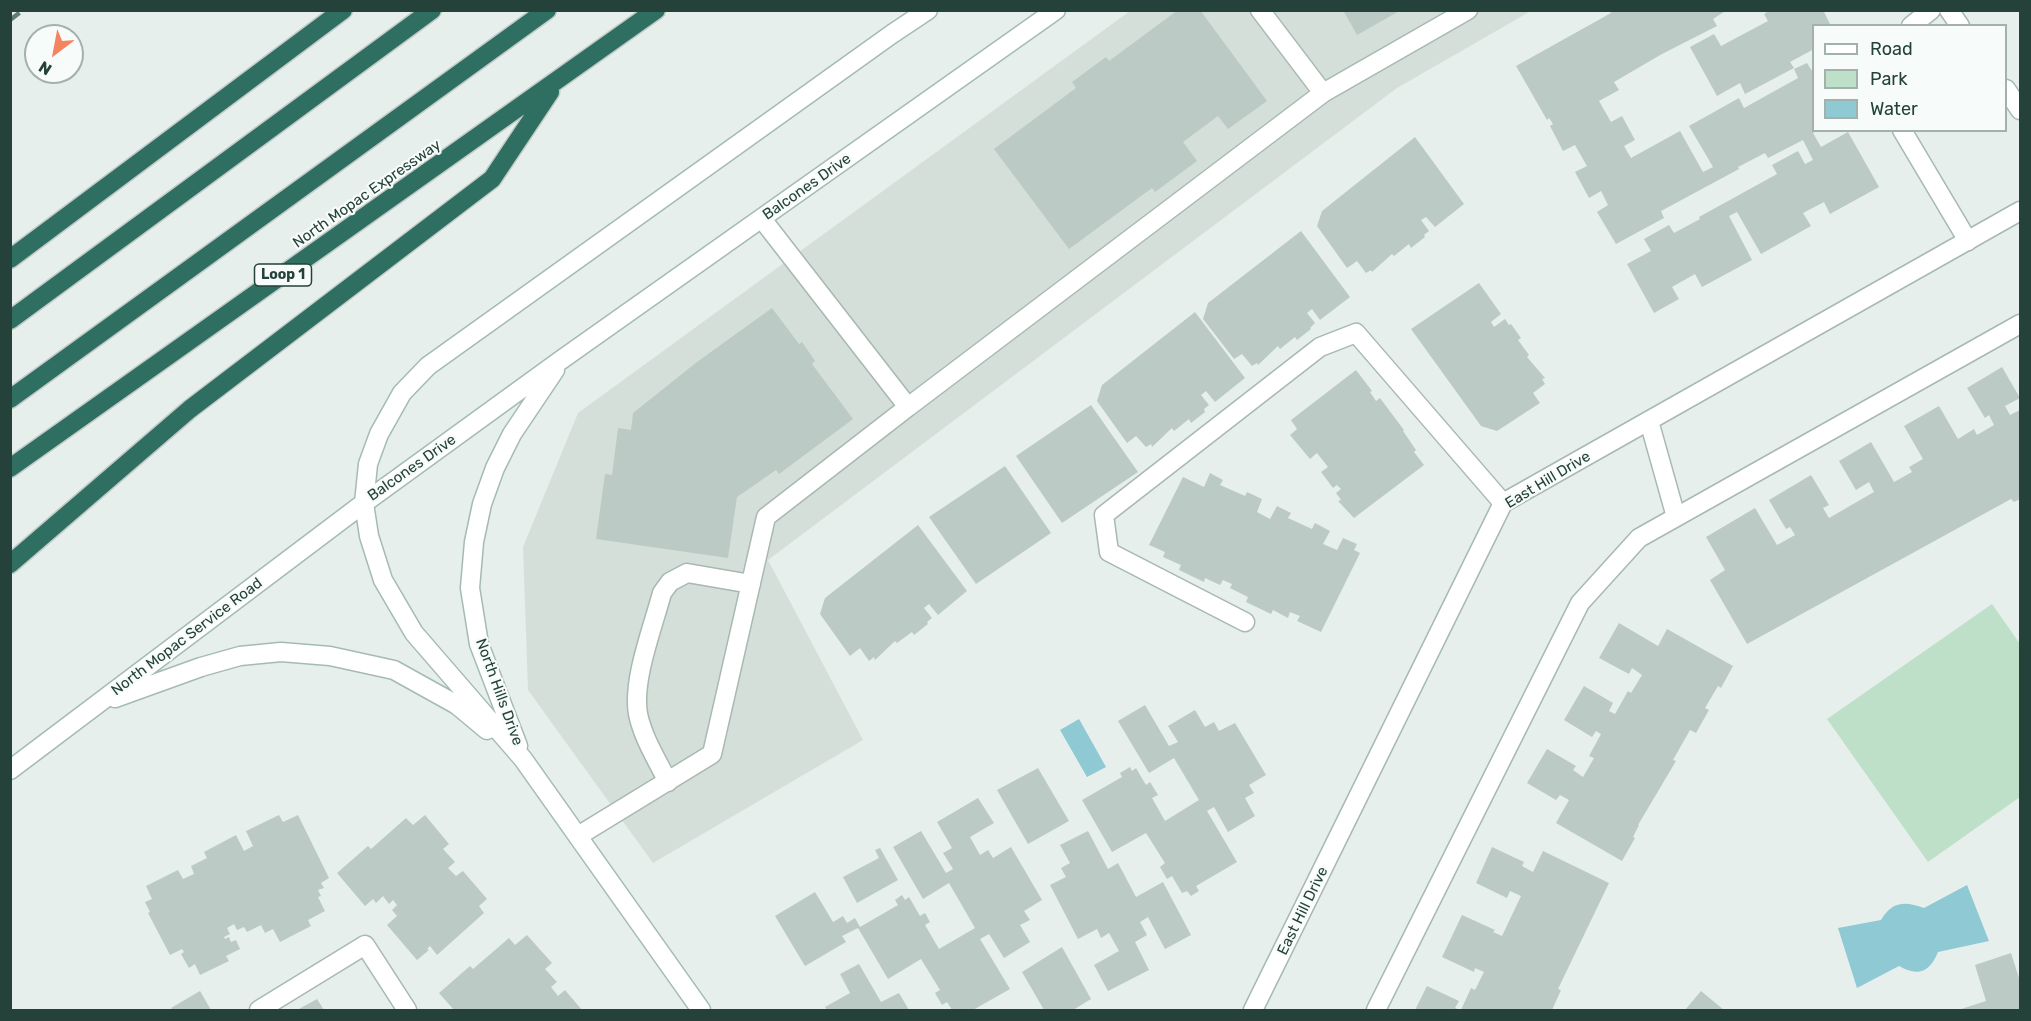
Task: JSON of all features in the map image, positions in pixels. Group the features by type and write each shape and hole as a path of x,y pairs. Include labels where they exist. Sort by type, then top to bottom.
{"highway":[{"path":"10,259 343,10"},
{"path":"10,320 432,10"},
{"path":"10,399 547,10"},
{"name":"North Mopac Expressway","path":"10,468 656,10"},
{"path":"10,564 190,409 492,179 556,82"}],"street":[{"name":"Balcones Drive","path":"364,503 368,464 379,434 402,393 428,366 928,10"},
{"name":"Balcones Drive","path":"364,503 561,360 1056,10"},
{"path":"1260,10 1323,93"},
{"path":"578,837 712,754 766,517 1323,93 1468,10"},
{"path":"1914,24 1931,10"},
{"path":"1949,10 1958,24"},
{"path":"2007,90 2020,110"},
{"path":"1903,132 1968,242"},
{"name":"East Hill Drive","path":"1253,1011 1503,503 2020,211"},
{"path":"762,219 909,407"},
{"path":"1377,1011 1580,603 1639,538 2020,324"},
{"path":"1245,622 1109,552 1104,515 1320,347 1356,333 1503,503"},
{"name":"North Hills Drive","path":"523,759 479,644 470,588 474,542 482,504 495,468 512,434 561,360"},
{"path":"1649,421 1676,517"},
{"name":"North Mopac Service Road","path":"10,770 364,503"},
{"name":"North Hills Drive","path":"364,503 369,536 383,580 414,633 523,759 701,1011"},
{"path":"668,782 642,731 638,712 638,682 662,593 670,582 687,573 751,584"},
{"path":"98,705 201,667 240,656 281,652 330,656 394,670 457,705 523,759"},
{"path":"259,1011 365,945 407,1011"}],"shaded area":[{"path":"1130,11 1531,11 1397,88 768,560 863,740 653,863 528,690 523,547 578,413"}],"green space":[{"path":"1992,604 2020,644 2020,797 1928,862 1827,719"}],"water":[{"path":"1079,719 1106,767 1087,777 1060,730"},
{"path":"1967,885 1989,941 1938,952 1935,959 1923,971 1912,971 1899,966 1857,988 1838,928 1881,920 1890,909 1900,904 1911,904 1924,908"}],"building":[{"path":"1178,10 1200,10 1267,101 1228,129 1218,116 1183,142 1197,161 1155,192 1152,188 1069,249 994,149 1076,88 1072,82 1106,57 1109,61"},
{"path":"1343,10 1401,10 1357,35"},
{"path":"1609,10 1727,10 1713,19 1717,26 1614,82 1619,90 1599,101 1611,122 1622,116 1635,140 1624,146 1631,158 1680,131 1703,172 1713,167 1689,126 1739,98 1744,108 1798,78 1794,69 1807,63 1812,71 1812,132 1815,132 1813,133 1821,147 1848,132 1879,187 1830,214 1824,202 1803,213 1811,226 1761,254 1737,212 1729,216 1752,260 1702,287 1695,274 1672,287 1679,299 1654,313 1627,264 1651,251 1644,239 1669,225 1674,233 1700,219 1699,217 1777,174 1772,165 1798,151 1805,164 1813,160 1803,140 1768,158 1765,153 1661,211 1664,218 1616,244 1597,212 1608,205 1601,191 1589,198 1575,172 1587,166 1575,145 1563,151 1550,126 1553,124 1549,118 1547,120 1516,66 1611,13"},
{"path":"1770,10 1823,10 1830,24 1812,24 1812,50 1790,62 1794,68 1745,94 1740,83 1717,96 1690,47 1714,34 1721,46 1768,21 1764,14"},
{"path":"1415,137 1464,204 1435,227 1426,217 1421,220 1429,231 1424,235 1425,237 1411,248 1409,244 1394,256 1392,254 1372,272 1371,270 1366,273 1357,261 1347,268 1317,226 1322,211"},
{"path":"1301,231 1350,297 1320,320 1312,309 1307,313 1315,323 1311,329 1297,340 1295,337 1280,349 1278,346 1258,365 1257,363 1252,366 1242,354 1234,359 1203,319 1208,303"},
{"path":"1479,283 1501,314 1491,322 1494,327 1505,319 1509,325 1511,324 1521,338 1518,340 1529,355 1527,357 1545,378 1542,379 1545,384 1533,393 1540,403 1497,431 1481,426 1411,329"},
{"path":"772,308 799,344 802,342 815,361 812,364 853,419 779,474 776,470 737,497 728,558 596,539 605,474 612,475 618,428 631,430 633,413 697,362"},
{"path":"1195,312 1245,378 1215,402 1206,391 1201,395 1209,405 1204,409 1205,412 1191,423 1189,419 1174,431 1172,428 1152,447 1151,444 1146,447 1136,436 1127,443 1097,401 1102,385"},
{"path":"2002,367 2020,398 2005,406 2010,415 2020,410 2020,499 2014,502 2011,499 1747,644 1710,580 1725,570 1706,537 1755,508 1777,545 1795,535 1790,527 1786,529 1769,500 1811,475 1829,505 1823,508 1829,518 1874,492 1869,482 1856,490 1839,461 1871,442 1894,482 1912,472 1909,467 1923,459 1904,426 1939,406 1958,439 1974,429 1977,435 1994,425 1989,415 1985,418 1967,388"},
{"path":"1356,370 1372,391 1370,392 1376,401 1380,398 1404,430 1416,450 1414,452 1424,465 1354,518 1338,501 1341,500 1336,493 1341,489 1337,485 1333,488 1321,472 1328,467 1317,453 1310,459 1290,435 1297,429 1291,420"},
{"path":"1091,405 1138,472 1062,523 1016,456"},
{"path":"1005,466 1051,533 976,584 929,517"},
{"path":"1210,473 1223,480 1220,485 1245,496 1247,492 1262,499 1257,512 1270,519 1277,506 1291,513 1288,518 1312,529 1315,523 1330,531 1323,544 1337,550 1343,538 1357,544 1354,550 1360,553 1321,632 1297,621 1300,616 1290,612 1288,618 1273,610 1271,614 1246,602 1248,597 1230,588 1232,584 1223,580 1220,585 1205,578 1204,582 1179,570 1181,565 1163,557 1165,552 1149,545 1183,477 1204,487"},
{"path":"918,525 967,591 938,615 929,604 924,608 932,618 927,622 928,624 914,635 912,632 897,643 895,641 875,660 874,657 869,661 860,648 850,656 820,614 825,598"},
{"path":"1619,623 1658,646 1667,629 1733,666 1721,688 1718,686 1705,708 1709,710 1696,733 1690,730 1673,760 1676,761 1638,825 1633,837 1635,838 1622,861 1556,823 1569,800 1560,795 1556,800 1527,783 1547,749 1576,766 1573,770 1583,777 1594,758 1589,756 1601,734 1596,731 1592,737 1564,720 1584,686 1613,703 1609,711 1615,714 1628,691 1631,693 1642,675 1632,668 1629,674 1599,658"},
{"path":"1145,705 1169,746 1178,742 1168,726 1195,710 1205,727 1214,722 1219,731 1235,723 1266,775 1249,785 1254,793 1245,798 1255,816 1228,832 1214,807 1207,811 1237,862 1196,886 1199,891 1191,896 1187,891 1182,893 1172,876 1167,879 1160,867 1165,863 1146,833 1112,852 1082,800 1122,777 1120,773 1130,767 1132,771 1136,768 1146,785 1150,782 1158,795 1152,798 1165,821 1199,800 1174,758 1149,773 1118,721"},
{"path":"1038,768 1069,821 1028,844 997,790"},
{"path":"978,798 994,823 970,837 980,855 988,850 993,858 1011,847 1042,900 1024,911 1030,920 1020,925 1030,942 1004,958 989,934 980,939 1010,989 973,1010 952,1010 947,1002 942,1005 935,993 940,990 921,959 888,979 858,928 842,936 846,942 805,966 775,916 815,892 833,922 843,916 847,923 855,918 860,927 898,905 895,900 902,895 905,900 909,897 920,916 925,913 930,922 925,925 939,949 975,928 949,883 923,899 893,847 921,831 946,873 953,869 943,853 952,848 937,822"},
{"path":"279,815 283,822 298,815 329,878 321,883 324,888 318,890 321,896 318,897 325,911 308,920 311,926 280,942 273,929 265,933 261,925 247,932 244,927 237,930 234,924 227,928 230,934 224,937 225,939 229,937 231,942 236,940 240,949 226,956 229,961 200,975 195,964 189,968 181,954 184,952 182,949 170,955 148,913 150,912 145,902 152,899 146,886 178,870 183,879 194,874 191,866 207,858 204,852 236,835 244,851 253,846 246,831"},
{"path":"425,815 449,844 443,849 455,862 448,868 456,876 463,871 487,899 479,906 484,913 437,955 430,946 427,949 429,950 417,960 387,925 397,916 392,910 397,905 393,900 389,904 383,896 376,903 373,899 365,906 337,873 368,846 371,849 406,818 413,825"},
{"path":"1088,831 1108,869 1118,863 1136,897 1163,882 1191,935 1165,949 1148,917 1140,922 1147,935 1135,942 1149,970 1108,991 1094,965 1119,951 1109,933 1101,938 1097,929 1078,939 1050,885 1066,877 1061,868 1070,863 1060,845"},
{"path":"1492,847 1524,862 1522,866 1533,872 1543,851 1609,883 1558,989 1561,990 1552,1010 1461,1010 1471,988 1475,990 1484,972 1475,968 1474,972 1442,957 1462,915 1495,930 1493,932 1502,936 1521,896 1510,891 1507,898 1476,883"},
{"path":"880,848 898,880 857,903 843,877 879,858 875,850"},
{"path":"527,935 552,963 545,969 557,982 551,987 558,996 565,990 582,1010 454,1010 439,993 470,966 473,969 509,938 515,945"},
{"path":"1062,947 1091,999 1073,1010 1044,1010 1022,972"},
{"path":"2011,953 2020,981 2020,1010 1958,1010 1986,1001 1975,965"},
{"path":"859,964 881,1002 899,993 909,1010 827,1010 825,1007 850,993 840,974"},
{"path":"1427,986 1459,1001 1455,1008 1460,1010 1415,1010"},
{"path":"200,991 211,1010 173,1010 171,1008"},
{"path":"1701,991 1724,1010 1685,1010"},
{"path":"317,999 324,1010 297,1010"}],"railway":[{"path":"10,20 23,10"}]}
